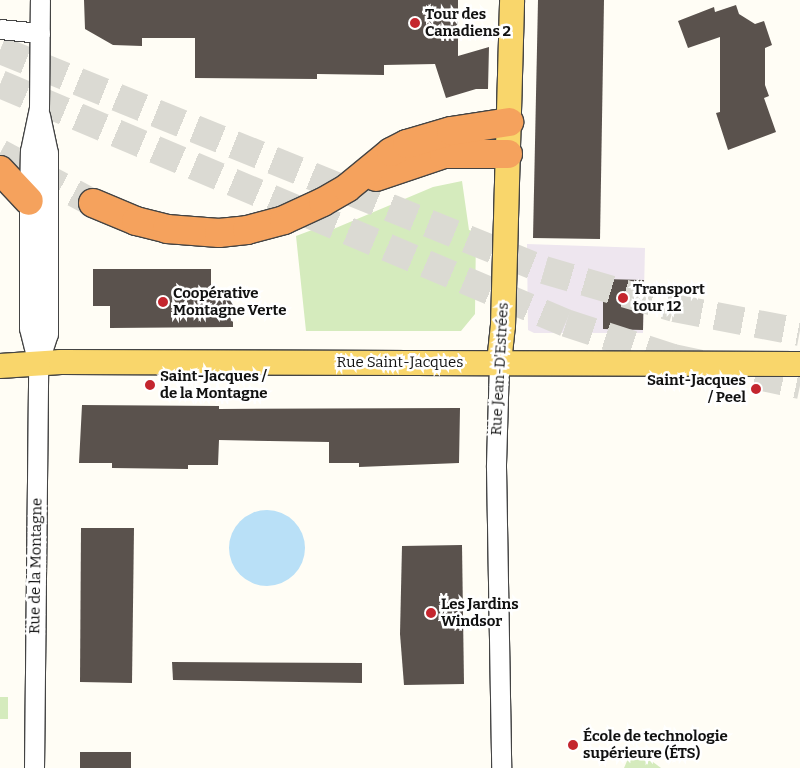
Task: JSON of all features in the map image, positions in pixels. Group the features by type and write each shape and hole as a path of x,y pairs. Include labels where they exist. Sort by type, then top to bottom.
{"highway":[{"path":"347,188 391,152 415,141 509,122"},
{"path":"93,203 152,226 187,232 228,233 284,220 347,188 444,154 508,154"},
{"path":"0,170 29,202"}],"main road":[{"name":"Rue Jean-D'Estrées","path":"499,363 503,326 512,0"},
{"name":"Rue Saint-Jacques","path":"0,366 38,364 800,364"}],"street":[{"name":"Rue de la Montagne","path":"38,364 29,336 29,202 30,151 38,108 40,0"},
{"path":"0,29 40,33"},
{"name":"Rue de la Montagne","path":"34,768 38,364 48,334 48,153 38,108"},
{"name":"Rue Jean-D'Estrées","path":"499,363 496,458 501,768"}],"shaded area":[{"path":"527,244 645,248 643,333 534,333 528,330"}],"green space":[{"path":"462,181 469,230 476,232 475,314 461,331 306,331 296,236 312,230 331,230 433,187"},
{"path":"0,697 8,697 8,719 0,719"},
{"path":"630,754 653,762 661,768 624,768"}],"water":[{"path":"260,510 274,510 288,516 299,527 305,541 302,563 294,575 274,586 260,586 246,580 235,569 229,555 229,541 235,527 246,516"}],"building":[{"path":"84,0 458,0 458,56 489,47 488,89 476,89 446,98 435,64 384,65 384,75 317,74 317,79 195,78 195,38 142,38 142,46 113,45 85,29"},
{"path":"538,0 604,0 600,239 533,238"},
{"path":"736,5 739,14 755,24 764,21 772,45 765,48 765,85 769,96 764,98 776,132 728,150 716,113 720,112 720,37 688,48 678,21 714,7 715,12"},
{"name":"Coopérative Montagne Verte","path":"93,269 211,269 211,289 233,289 233,327 110,328 110,306 93,306"},
{"name":"Transport tour 12","path":"603,279 644,280 643,330 603,329"},
{"path":"82,405 219,406 219,409 460,408 459,463 359,467 359,463 329,463 329,442 219,440 218,465 188,465 188,469 112,468 112,463 79,463"},
{"path":"81,528 134,528 132,683 80,682"},
{"name":"Les Jardins Windsor","path":"462,545 464,684 404,685 400,634 402,546"},
{"path":"172,662 362,663 362,683 173,680"},
{"path":"80,752 131,752 131,768 80,768"}],"tunnel":[{"path":"0,50 544,270 674,308 800,332"},
{"path":"0,84 566,323 673,358 800,385"},
{"path":"0,153 93,203"}],"place":[{"name":"Tour des Canadiens 2","path":"415,23"},
{"name":"Transport tour 12","path":"623,298"},
{"name":"Coopérative Montagne Verte","path":"163,302"},
{"name":"Saint-Jacques / de la Montagne","path":"150,385"},
{"name":"Saint-Jacques / Peel","path":"756,389"},
{"name":"Les Jardins Windsor","path":"431,613"},
{"name":"École de technologie supérieure (ÉTS)","path":"573,745"}]}
